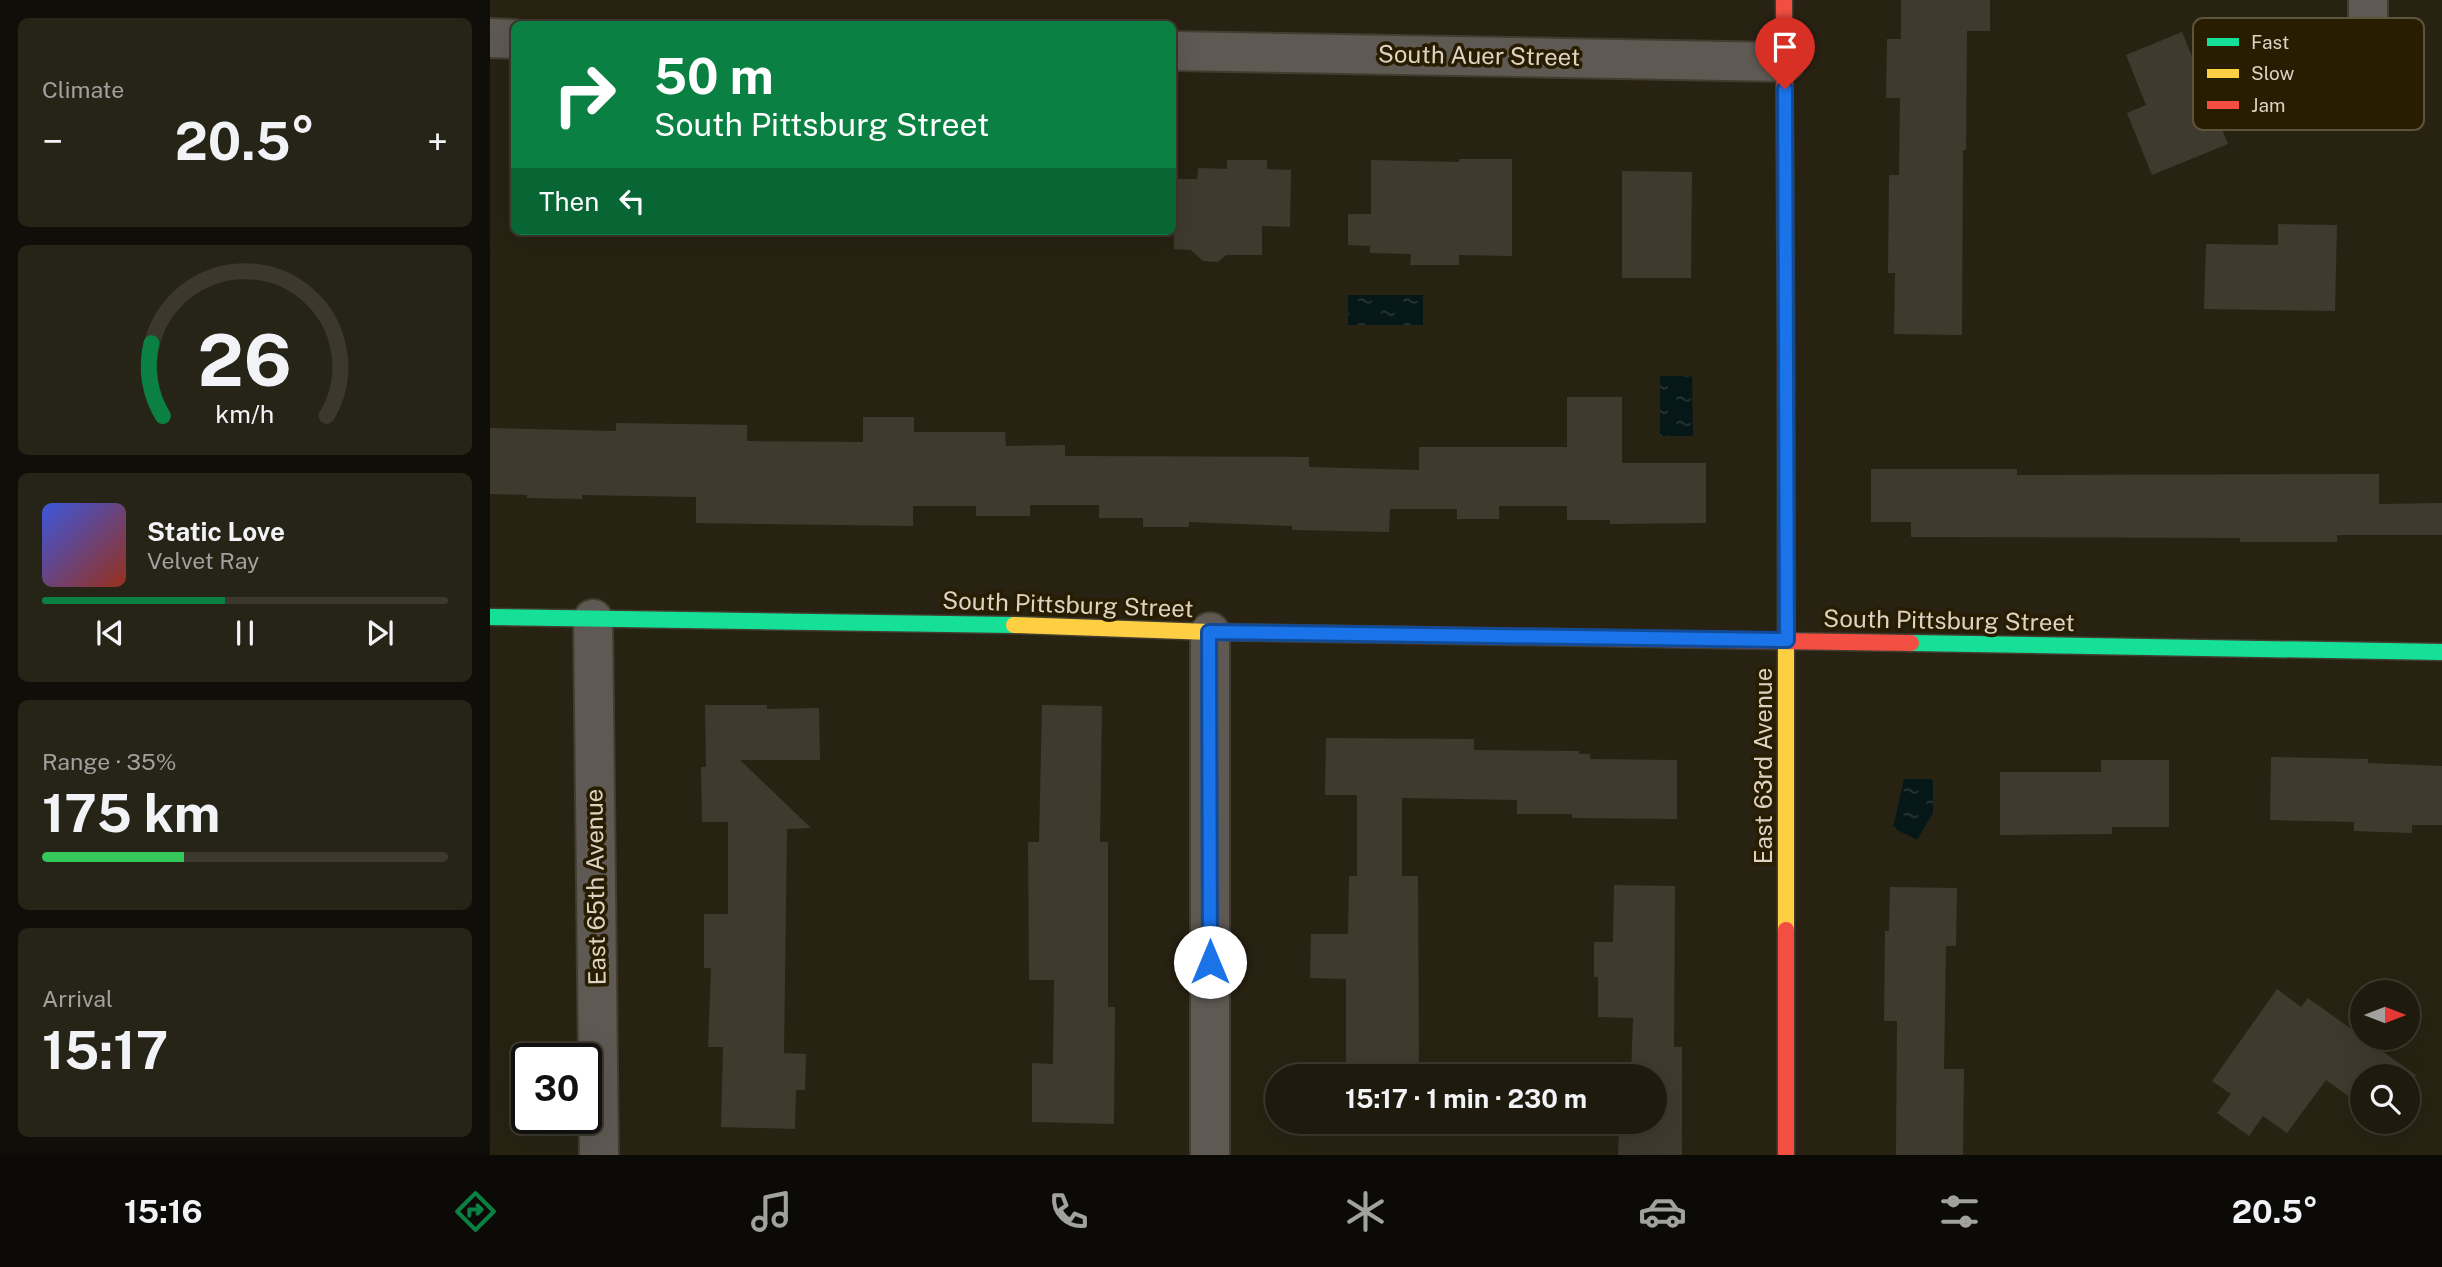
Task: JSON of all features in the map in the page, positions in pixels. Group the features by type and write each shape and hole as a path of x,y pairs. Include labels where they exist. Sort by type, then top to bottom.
{"street":[{"name":"East 63rd Avenue","path":"1784,0 1786,1155"},
{"path":"2368,0 2368,18"},
{"path":"490,38 511,39"},
{"name":"South Auer Street","path":"1176,51 1785,62"},
{"name":"South Pittsburg Street","path":"490,617 1044,625 1209,632 2442,652"},
{"name":"East 65th Avenue","path":"593,619 599,1155"},
{"path":"1209,632 1210,1155"}],"water":[{"path":"1348,295 1423,295 1423,325 1348,325"},
{"path":"1660,376 1692,376 1693,436 1660,436"},
{"path":"1904,779 1933,781 1933,813 1917,840 1893,828"}],"building":[{"path":"1901,0 1990,0 1990,31 1967,31 1962,335 1894,334 1895,273 1888,273 1889,175 1899,175 1900,98 1886,98 1887,39 1901,39"},
{"path":"2182,32 2193,59 2193,130 2222,130 2228,144 2152,175 2127,113 2146,105 2126,55"},
{"path":"1459,159 1512,159 1512,256 1459,255 1459,265 1410,265 1411,254 1370,253 1370,246 1348,245 1348,214 1371,214 1371,160 1459,162"},
{"path":"1227,160 1267,160 1267,169 1291,170 1290,227 1262,226 1262,255 1226,255 1218,262 1203,261 1191,250 1174,249 1176,179 1197,179 1198,168 1227,169"},
{"path":"1622,171 1692,172 1691,278 1622,278"},
{"path":"2278,224 2337,225 2335,311 2204,309 2206,244 2278,245"},
{"path":"1567,397 1622,397 1622,463 1706,463 1706,523 1610,524 1610,520 1567,520 1567,506 1499,506 1499,519 1457,519 1457,509 1390,509 1389,532 1292,530 1292,526 1189,522 1189,527 1143,527 1143,518 1099,518 1099,505 1030,505 1030,516 976,516 976,506 913,506 913,526 696,523 696,497 582,495 582,499 490,494 490,428 616,431 616,423 747,425 747,441 863,442 863,417 914,417 914,432 1005,432 1006,446 1065,445 1065,456 1309,457 1309,467 1419,470 1419,447 1567,447"},
{"path":"1871,469 2017,469 2017,475 2379,474 2379,504 2442,503 2442,535 2337,535 2337,542 2240,542 2240,538 1911,537 1911,522 1871,522"},
{"path":"705,705 767,705 767,709 819,708 820,760 740,760 811,828 787,829 784,1053 806,1054 805,1090 796,1090 795,1129 721,1127 723,1047 708,1047 711,968 704,968 704,914 728,914 728,822 702,822 701,767 706,767"},
{"path":"1042,705 1102,706 1100,842 1108,842 1108,1007 1115,1007 1114,1124 1032,1122 1032,1063 1053,1064 1054,980 1029,980 1028,842 1039,842"},
{"path":"1326,738 1474,739 1474,750 1579,751 1579,754 1590,754 1590,759 1677,760 1677,819 1572,818 1572,814 1517,814 1517,800 1402,798 1402,876 1418,876 1419,1064 1346,1064 1346,979 1310,978 1311,934 1348,934 1349,876 1357,876 1357,795 1325,795"},
{"path":"2271,757 2368,759 2368,763 2442,766 2442,825 2412,825 2412,833 2354,831 2354,822 2270,820"},
{"path":"2101,760 2169,760 2169,827 2112,827 2112,834 2000,835 2000,772 2101,772"},
{"path":"1614,885 1675,886 1674,1047 1682,1047 1682,1155 1618,1155 1619,1134 1667,1134 1667,1064 1631,1064 1633,1018 1598,1017 1598,977 1594,977 1594,942 1613,942"},
{"path":"1890,887 1957,888 1956,946 1946,946 1944,1069 1964,1069 1963,1155 1896,1155 1897,1021 1884,1021 1885,931 1889,931"},
{"path":"2277,989 2301,1007 2308,998 2350,1028 2350,1050 2381,1050 2400,1064 2350,1064 2350,1097 2326,1080 2287,1133 2263,1116 2249,1136 2217,1113 2231,1094 2212,1081"}],"traffic: fast":[{"path":"490,617 1014,625"},
{"path":"1911,643 2442,652"}],"traffic: slow":[{"path":"1786,349 1786,930"},
{"path":"1014,625 1407,635"}],"traffic: jam":[{"path":"1784,0 1786,349"},
{"path":"1407,635 1911,643"},
{"path":"1786,930 1786,1155"}],"route":[{"path":"1210,962 1209,632 1787,640 1785,89"}]}
